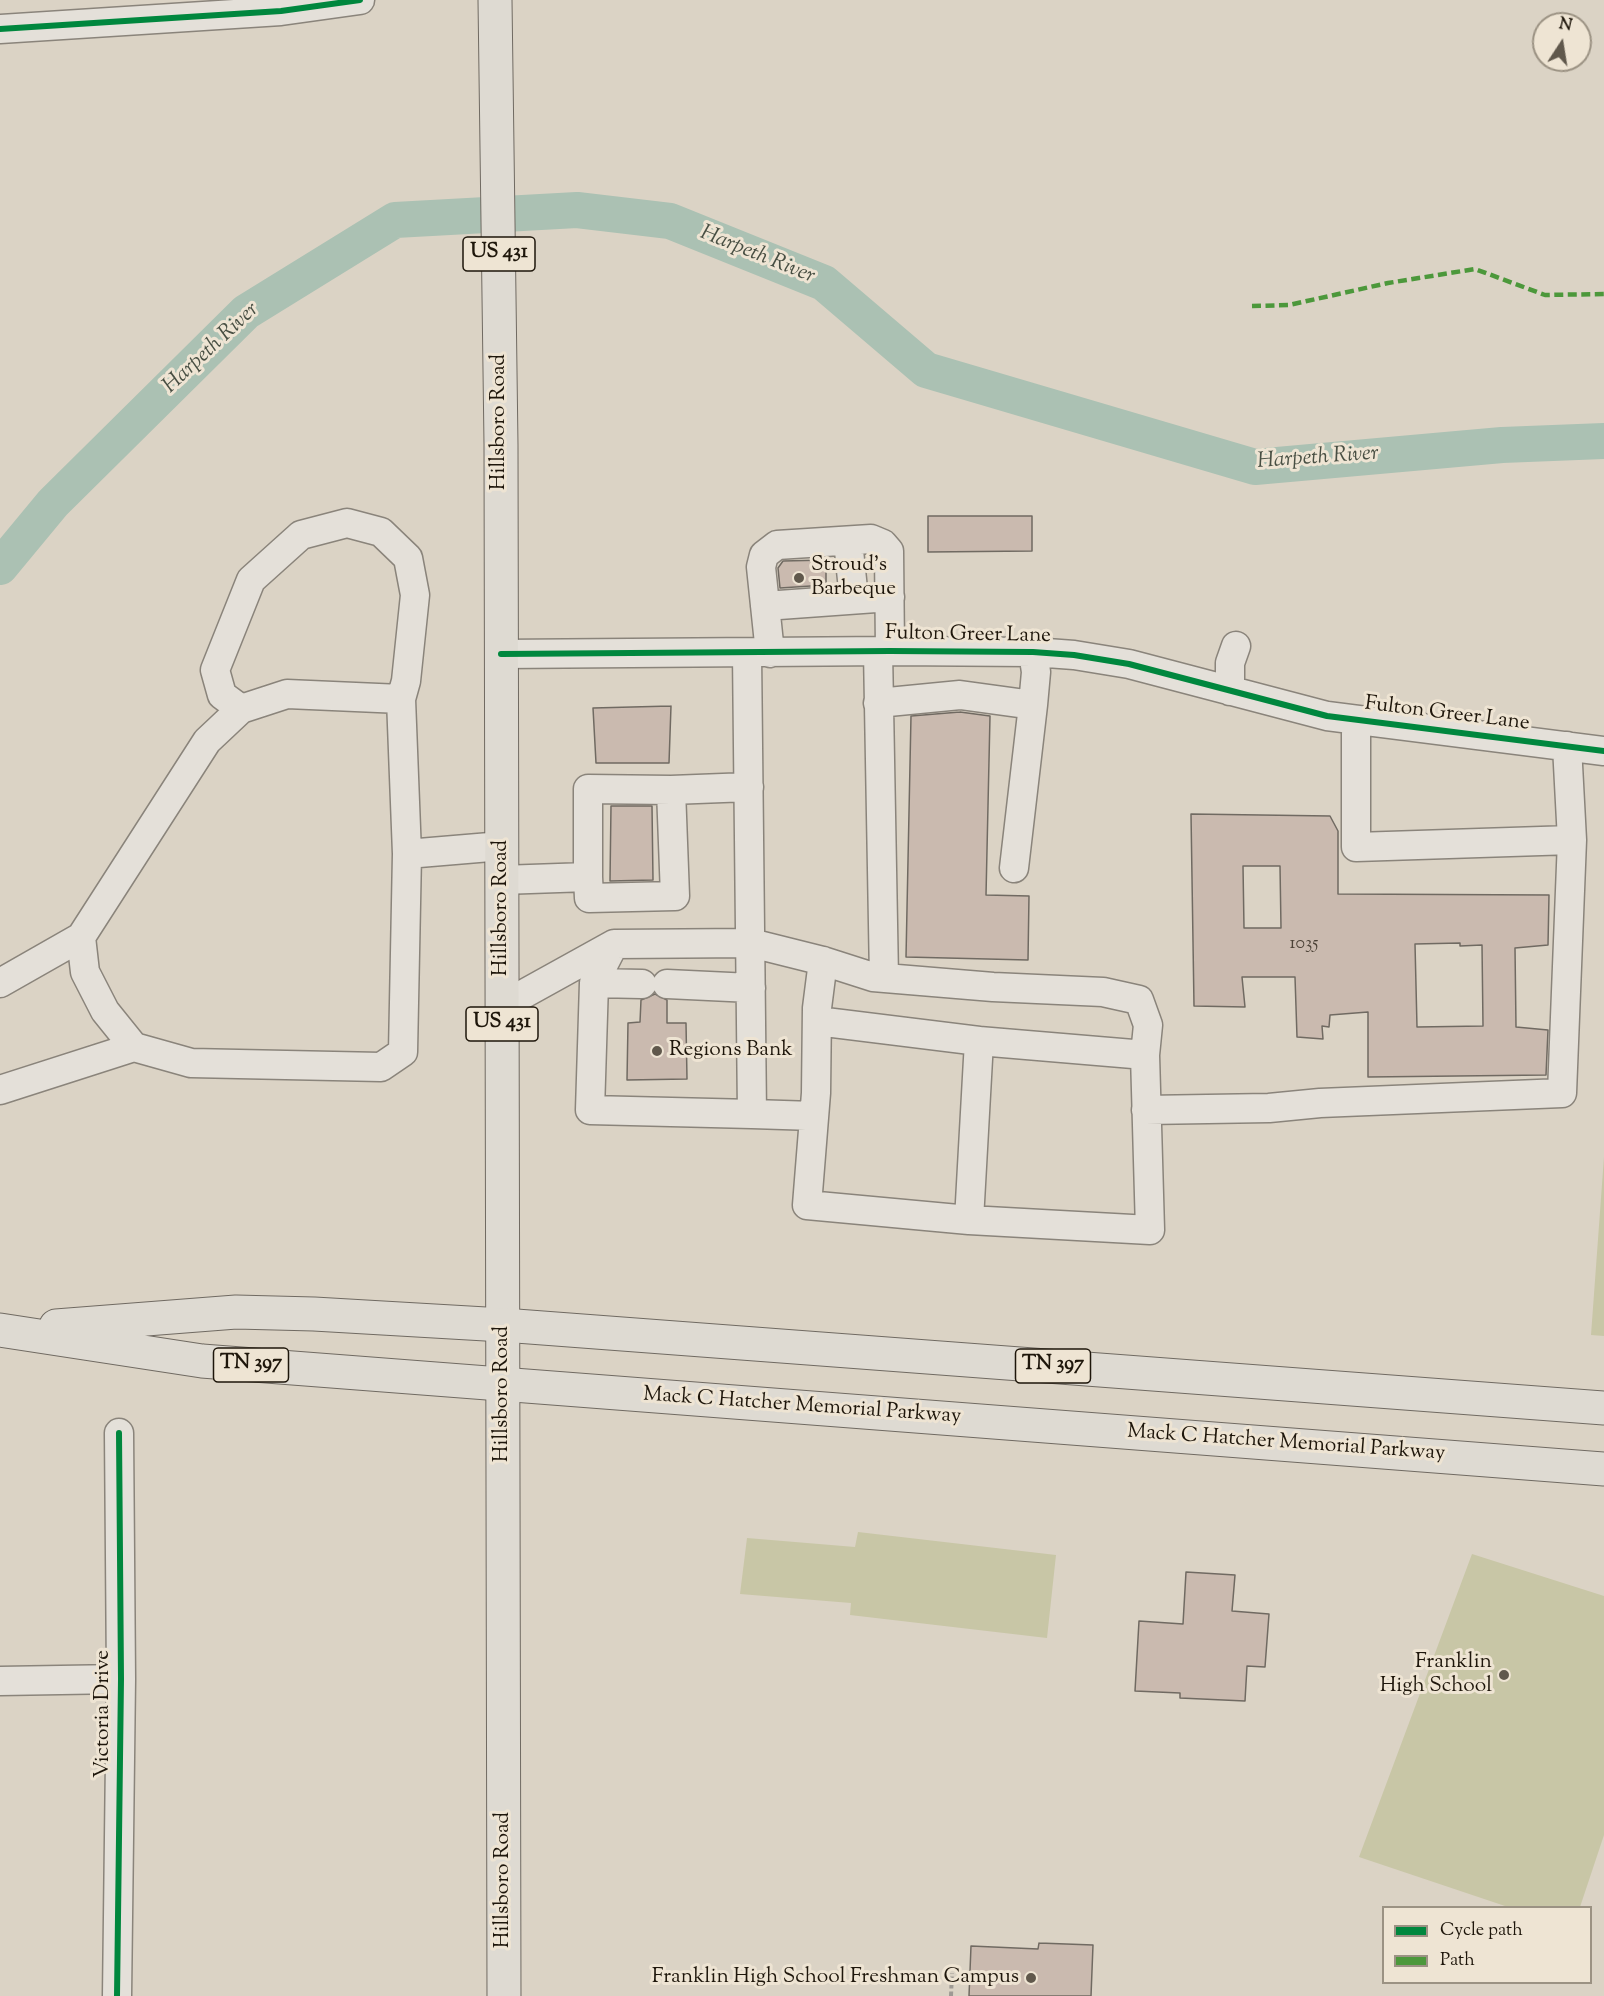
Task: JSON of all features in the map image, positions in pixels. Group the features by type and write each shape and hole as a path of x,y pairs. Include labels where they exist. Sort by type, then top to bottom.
{"main road":[{"name":"Hillsboro Road","path":"495,0 501,444 504,1996"},
{"name":"Mack C Hatcher Memorial Parkway","path":"1,1330 236,1312 503,1325 1604,1408"},
{"name":"Mack C Hatcher Memorial Parkway","path":"1,1330 202,1361 1604,1468"}],"street":[{"path":"0,29 281,11 360,0"},
{"path":"0,1090 134,1047 191,1063 381,1067 403,1052 406,854 401,699 406,681 415,595 408,558 381,532 347,523 301,535 251,580 215,670 222,695 241,709"},
{"path":"752,1114 751,988 744,943 749,787 759,653 765,606 761,567 764,555 777,545 871,539 883,544 889,551 890,597 878,703 884,978"},
{"path":"848,541 854,599"},
{"path":"765,606 890,597"},
{"path":"1230,691 1230,663 1236,646"},
{"path":"1014,867 1036,672 1033,652"},
{"name":"Fulton Greer Lane","path":"501,654 1033,652 1108,660 1302,711 1356,721 1604,751"},
{"path":"0,983 81,938 207,741 241,709 287,694 401,699"},
{"path":"878,703 960,695 1033,705"},
{"path":"1356,721 1356,848 1572,840"},
{"path":"1146,1110 1269,1108 1320,1103 1562,1093 1572,840 1567,746"},
{"path":"671,790 675,896 589,898 588,789 671,790 749,787"},
{"path":"406,854 502,846"},
{"path":"501,880 588,877"},
{"path":"81,938 85,972 105,1011 134,1047"},
{"path":"502,1006 614,944 744,943 823,961 884,978 993,987 1103,992 1139,1000 1148,1024 1145,1055 1150,1230 969,1220 807,1205 814,1116 817,1021 823,961"},
{"path":"614,944 594,983 590,1110 814,1116"},
{"path":"594,983 751,988"},
{"path":"817,1021 979,1041 1145,1055"},
{"path":"969,1220 979,1041"},
{"name":"Victoria Drive","path":"117,1996 121,1679 119,1433"},
{"path":"0,1681 121,1679"}],"path":[{"path":"951,1996 952,1973"}],"shaded area":[{"path":"1604,1157 1604,1336 1591,1335"},
{"path":"858,1532 1056,1555 1047,1638 850,1615 851,1603 740,1594 747,1538 855,1547"},
{"path":"1472,1554 1604,1596 1604,1835 1580,1906 1505,1906 1359,1857"}],"building":[{"path":"928,516 1032,516 1032,551 928,552"},
{"name":"Stroud's Barbeque","path":"826,560 826,585 780,588 778,568 783,561"},
{"path":"671,706 669,763 596,763 593,708"},
{"path":"960,712 990,716 986,895 1029,896 1028,960 906,957 911,716"},
{"path":"611,806 652,806 653,880 610,881"},
{"path":"1191,814 1330,816 1338,831 1338,894 1549,895 1548,945 1515,948 1516,1027 1548,1030 1546,1075 1368,1077 1368,1012 1330,1015 1329,1027 1322,1026 1323,1039 1297,1037 1295,977 1242,977 1245,1007 1194,1006","holes":["1243,866 1280,866 1281,928 1244,928","1460,943 1460,946 1482,945 1483,1026 1417,1027 1415,944"]},
{"name":"Regions Bank","path":"655,994 667,1000 667,1023 686,1023 687,1079 627,1080 628,1023 640,1022 641,1000"},
{"path":"1186,1572 1235,1575 1232,1611 1269,1614 1265,1667 1247,1666 1245,1701 1180,1698 1180,1693 1135,1691 1139,1621 1183,1624"},
{"name":"Franklin High School Freshman Campus","path":"1039,1943 1093,1945 1091,1996 969,1996 971,1946 1038,1949"}],"waterway":[{"name":"Harpeth River","path":"0,567 53,503 246,312 395,220 577,210 670,221 824,283 926,370 1255,467 1502,445 1604,441"}],"marked path":[{"path":"1252,306 1289,305 1388,283 1475,269 1545,295 1604,294"}],"cycle path":[{"path":"0,29 281,11 360,0"},
{"path":"501,654 890,651 1033,652 1074,655 1129,664 1327,716 1604,751"},
{"path":"117,1996 121,1679 119,1433"}],"place":[{"name":"Stroud's Barbeque","path":"799,578"},
{"name":"Regions Bank","path":"657,1051"},
{"name":"Franklin High School","path":"1504,1675"},
{"name":"Franklin High School Freshman Campus","path":"1031,1978"}]}
